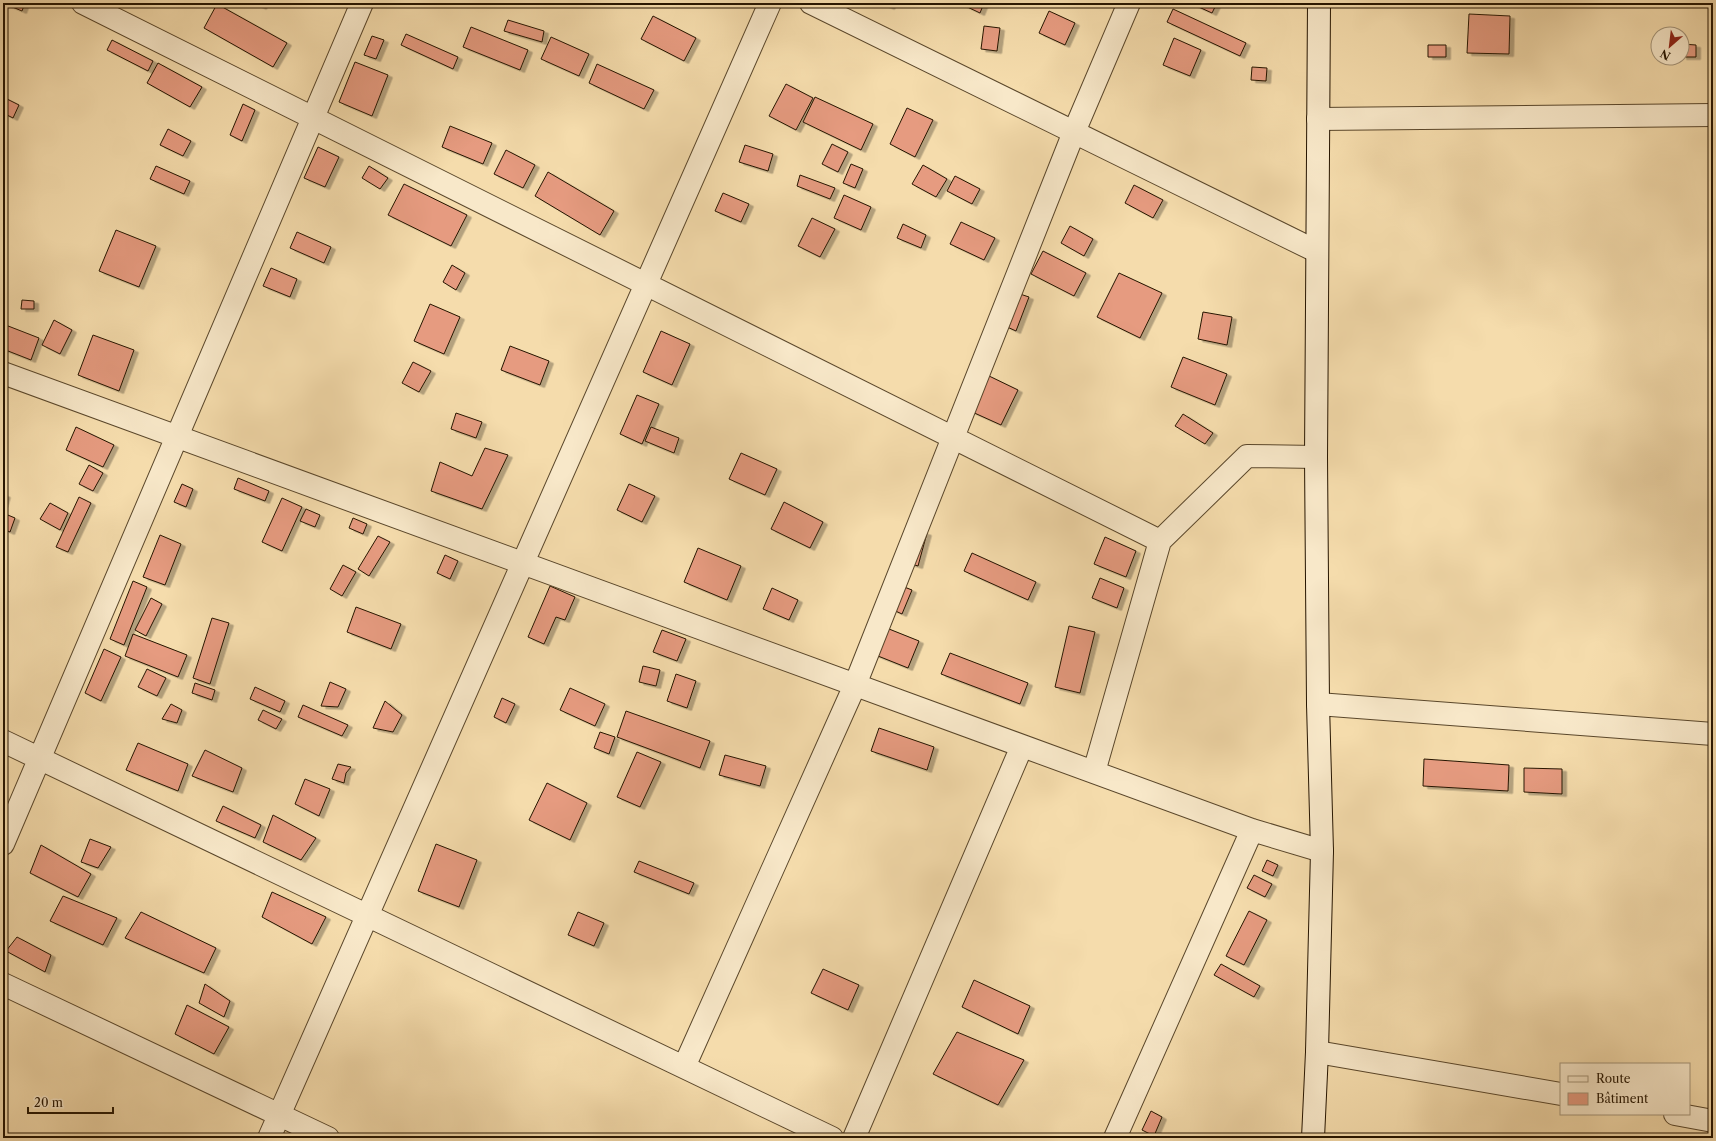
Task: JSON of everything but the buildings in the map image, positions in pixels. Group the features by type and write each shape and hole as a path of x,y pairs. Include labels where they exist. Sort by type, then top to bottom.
{"street":[{"path":"83,3 1160,541"},
{"path":"3,844 362,3"},
{"path":"269,1138 770,3"},
{"path":"811,3 1316,251"},
{"path":"684,1067 855,685 1074,132 1129,3"},
{"path":"1314,1138 1322,851 1318,704 1316,456 1318,3"},
{"path":"1318,119 1713,115"},
{"path":"3,373 1252,830 1322,851"},
{"path":"1094,772 1160,541 1247,456 1316,456"},
{"path":"1318,704 1713,734"},
{"path":"3,741 832,1138"},
{"path":"854,1138 1022,746"},
{"path":"1115,1138 1252,830"},
{"path":"3,984 328,1138"},
{"path":"1317,1052 1560,1094"},
{"path":"1680,1115 1713,1121"}]}
